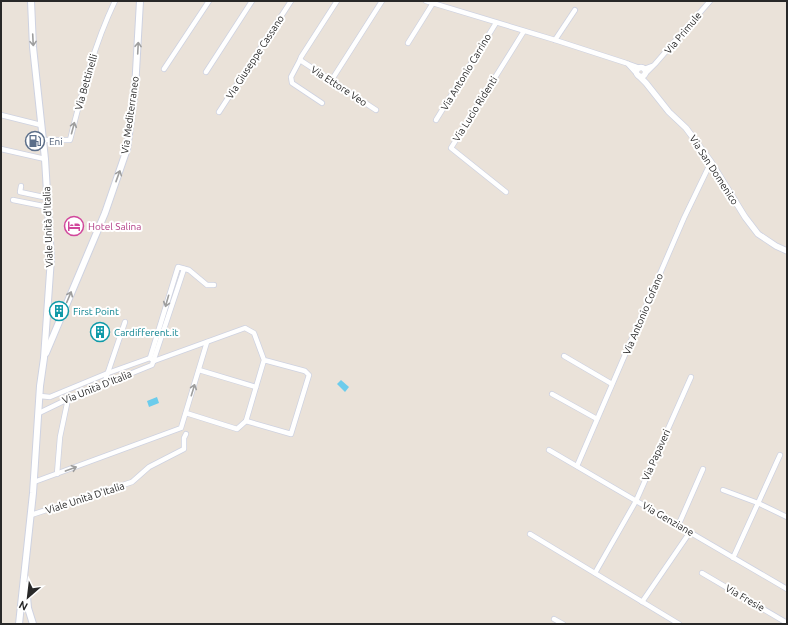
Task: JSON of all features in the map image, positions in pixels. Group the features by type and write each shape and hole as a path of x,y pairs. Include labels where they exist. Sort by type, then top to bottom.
{"main road":[{"name":"Viale Unità d'Italia","path":"19,624 34,482 51,258 45,159 33,47 31,1"},
{"name":"Via Mediterraneo","path":"44,358 104,213 127,149 136,89 140,1"},
{"path":"46,322 52,325 59,323"},
{"name":"Viale Unità d'Italia","path":"25,573 28,608 33,624"}],"street":[{"name":"Via Bettinelli","path":"43,140 70,140 86,79 108,15 115,1"},
{"path":"164,69 209,1"},
{"path":"206,72 252,1"},
{"name":"Via Giuseppe Cassano","path":"219,112 291,1"},
{"name":"Via Ettore Veo","path":"337,1 301,56 300,60 376,110"},
{"path":"332,81 382,1"},
{"name":"Via San Domenico","path":"426,1 555,40 626,63 644,71"},
{"path":"443,6 447,1"},
{"name":"Via Primule","path":"644,71 655,64 710,1"},
{"path":"408,43 433,3"},
{"path":"555,40 575,10"},
{"name":"Via Antonio Carrino","path":"436,120 496,23"},
{"name":"Via Lucio Ridenti","path":"506,192 451,148 524,31"},
{"path":"300,60 291,77 292,82 322,103"},
{"name":"Via San Domenico","path":"626,63 646,83 669,112 686,128 711,162 758,234 776,246 787,251"},
{"path":"638,75 637,71 644,71 646,83"},
{"path":"1,115 41,125"},
{"path":"1,148 45,159"},
{"name":"Via Antonio Cofano","path":"577,466 684,218 711,162"},
{"name":"Viale Unità D'Italia","path":"21,186 20,192 48,198"},
{"name":"Viale Unità D'Italia","path":"13,200 48,208"},
{"path":"152,360 183,268 189,270 207,285 214,285"},
{"path":"104,384 125,322"},
{"path":"40,396 50,397 108,373 207,342 245,328 254,333 264,360 246,421 237,429 186,413"},
{"path":"34,482 181,428 207,342"},
{"path":"564,356 612,384"},
{"name":"Via Unità D'Italia","path":"39,413 68,399 152,365 152,360"},
{"path":"246,421 291,434 309,375 305,372 264,360"},
{"path":"199,370 256,387"},
{"name":"Via Papaveri","path":"595,573 636,501 691,377"},
{"path":"552,394 597,419"},
{"path":"57,474 60,437 68,399"},
{"name":"Viale Unità D'Italia","path":"31,515 132,482 149,467 184,449 184,438 186,434"},
{"name":"Via Genziane","path":"549,450 787,589"},
{"path":"734,558 780,455"},
{"path":"678,526 703,469"},
{"path":"723,490 758,503 787,517"},
{"path":"642,602 690,532"},
{"path":"530,534 680,624"},
{"name":"Via Fresie","path":"702,573 787,623"},
{"path":"554,619 563,624"}],"water":[{"path":"341,380 349,387 345,392 337,384"},
{"path":"157,397 159,403 149,407 147,401"}],"place":[{"name":"Eni","path":"35,141"},
{"name":"Hotel Salina","path":"74,226"},
{"name":"First Point","path":"59,311"},
{"name":"Cardifferent.it","path":"100,332"}]}
